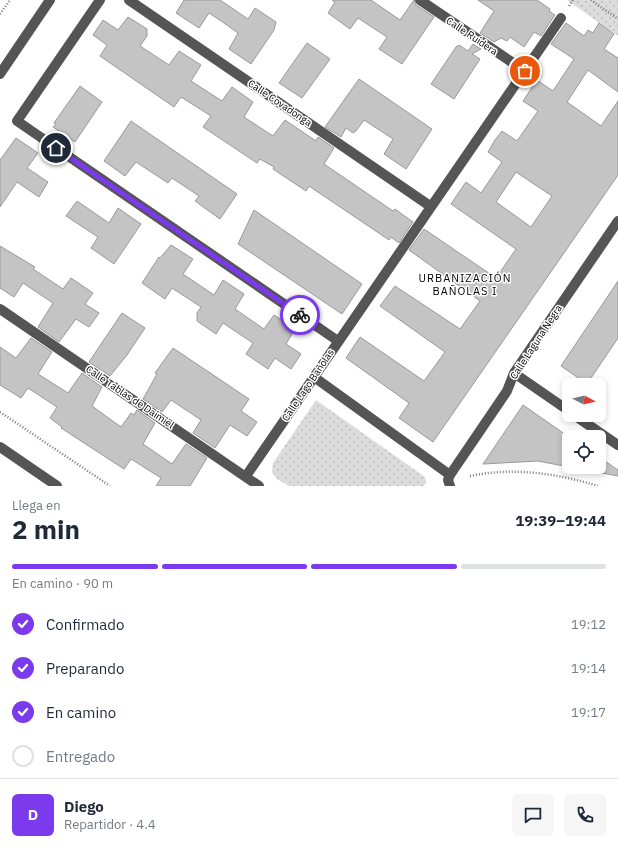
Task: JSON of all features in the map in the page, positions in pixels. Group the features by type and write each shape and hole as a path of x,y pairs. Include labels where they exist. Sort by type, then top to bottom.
{"street":[{"path":"0,74 50,0"},
{"path":"100,0 17,121 338,341"},
{"name":"Calle Covadonga","path":"129,0 430,206"},
{"name":"Calle Ruidera","path":"420,0 525,71"},
{"name":"Calle Lago Bañolas","path":"246,476 430,206 561,18"},
{"name":"Calle Laguna Negra","path":"449,480 507,391 514,373 618,221"},
{"name":"Calle Tablas de Daimiel","path":"0,309 259,486"},
{"path":"514,373 562,406"},
{"path":"314,378 449,480"},
{"path":"584,422 618,445"},
{"path":"0,447 57,486"}],"path":[{"path":"0,14 10,0"},
{"path":"591,0 618,19"},
{"path":"0,412 110,486"},
{"path":"449,480 485,472 516,470 568,478 598,486"}],"shaded area":[{"path":"567,0 618,0 618,36"},
{"path":"316,400 425,477 426,482 424,486 289,486 277,479 272,472 273,463"}],"building":[{"path":"184,0 220,0 248,19 255,8 276,22 274,30 251,64 229,49 238,33 224,23 209,13 199,28 176,13"},
{"path":"332,0 371,0 400,20 414,0 416,5 434,17 402,64 379,49 387,37 358,18 350,29 328,13 335,2"},
{"path":"478,0 537,0 550,9 549,11 555,15 541,36 534,32 524,47 510,37 507,41 501,38 494,42 480,33 494,11"},
{"path":"128,17 147,29 147,36 140,46 169,65 179,51 201,65 191,81 222,101 232,87 253,102 244,117 273,136 285,120 316,141 318,137 334,148 324,164 393,211 395,209 413,222 399,243 391,237 389,240 309,186 306,191 273,169 274,167 260,159 257,163 203,127 211,116 181,97 174,107 100,56 107,45 93,35 103,20 118,30"},
{"path":"566,23 584,36 588,30 593,33 599,23 614,34 604,49 618,58 618,92 588,70 567,102 601,126 618,101 618,175 433,442 399,418 409,403 346,358 360,337 424,381 445,352 380,306 395,286 460,329 480,301 409,250 424,229 496,278 516,249 451,204 466,182 481,193 502,162 488,152 495,140 502,131 517,141 538,111 523,101 537,80 553,91 574,59 551,44","holes":["516,172 552,196 531,227 496,202"]},
{"path":"307,43 330,59 302,98 279,83"},
{"path":"473,44 481,49 472,54 480,59 454,99 431,84 456,47 459,45 468,51"},
{"path":"359,79 432,129 406,169 384,154 393,139 364,120 353,133 346,128 341,137 325,127"},
{"path":"80,86 102,102 75,142 53,127 56,124 54,123"},
{"path":"131,121 237,194 220,219 195,201 199,196 172,178 168,183 136,162 125,176 104,161"},
{"path":"16,138 38,153 27,168 48,182 39,197 17,182 0,207 0,160"},
{"path":"77,201 109,223 118,208 141,224 114,264 91,248 98,237 66,216"},
{"path":"254,210 362,284 342,314 238,244"},
{"path":"171,245 193,259 183,274 214,295 223,280 244,294 235,309 264,329 274,315 295,329 286,344 301,354 291,369 275,358 268,369 246,354 253,343 223,323 216,334 197,321 197,313 201,307 172,288 165,299 142,283 159,257 160,258"},
{"path":"0,246 35,267 33,269 63,289 71,278 93,293 85,304 99,313 89,327 76,319 59,342 38,327 53,303 23,283 14,297 0,288"},
{"path":"618,281 618,338 591,378 578,378 561,366"},
{"path":"122,313 145,328 127,355 110,376 89,362"},
{"path":"31,338 52,352 38,374 68,393 82,373 102,387 92,406 121,427 131,413 134,415 137,410 155,423 143,444 172,464 186,444 207,458 190,486 156,486 161,478 131,459 124,469 61,428 62,427 50,418 57,407 28,388 21,398 0,385 0,347 16,358"},
{"path":"173,348 249,399 241,411 257,422 247,436 230,425 215,448 193,433 201,420 171,400 162,412 143,399 157,374 155,373"},
{"path":"523,405 562,432 562,466 538,461 483,464"},
{"path":"606,462 618,470 618,476 606,474"}],"way so far":[{"path":"300,315 338,341 430,206 525,71"}],"district":[{"name":"URBANIZACIÓN BAÑOLAS I","path":"465,284"}],"route":[{"path":"56,148 300,315"}]}
